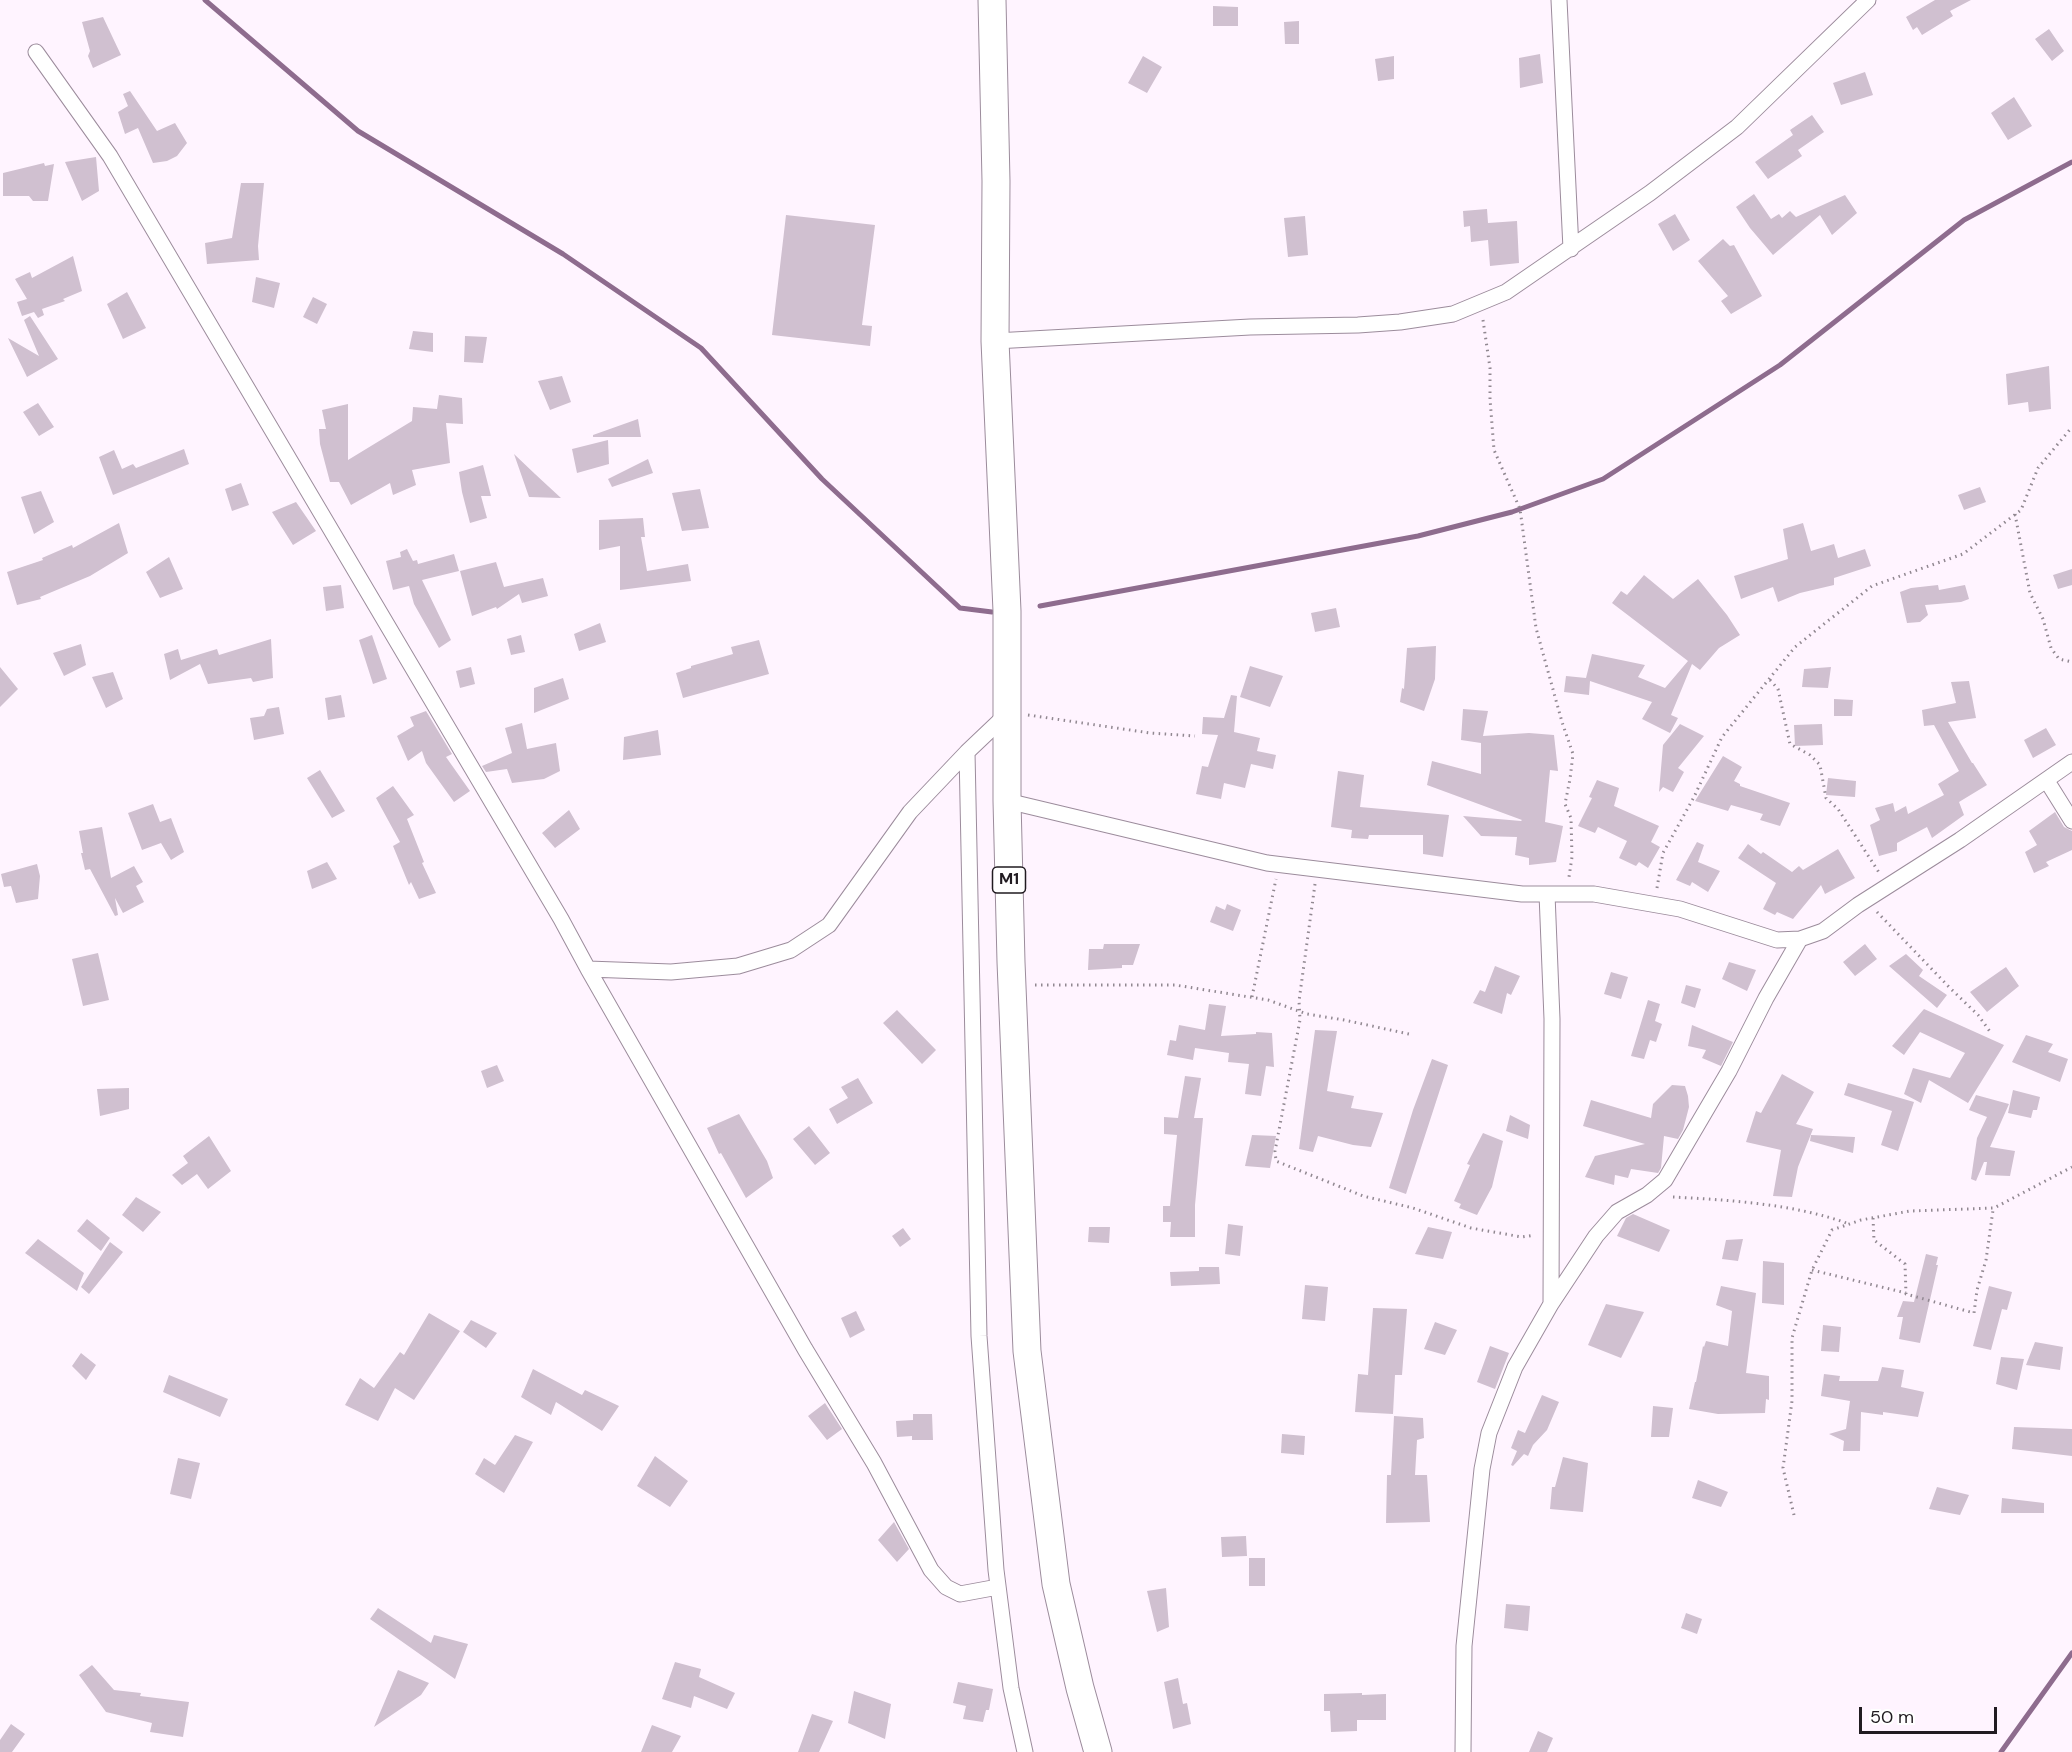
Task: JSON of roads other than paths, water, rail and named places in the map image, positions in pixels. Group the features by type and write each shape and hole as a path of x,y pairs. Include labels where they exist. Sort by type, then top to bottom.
{"highway":[{"name":"M1","path":"992,0 996,181 995,340 1008,611 1007,714 1012,997 1027,1351 1056,1584 1080,1688 1098,1752"}],"street":[{"path":"1559,0 1571,249"},
{"path":"995,340 1250,327 1311,327 1400,322 1454,315 1506,292 1571,249 1737,127 1868,0"},
{"path":"36,52 110,156 537,879 799,1338 874,1463 931,1570 946,1587 960,1594 998,1587"},
{"path":"588,969 670,972 738,966 791,950 829,925 910,812 966,752 1007,714"},
{"path":"966,752 979,1336 998,1587 1011,1688 1025,1752"},
{"path":"1008,801 1280,864 1522,894 1594,894 1680,909 1778,940 1800,939 1823,931 2072,762"},
{"path":"2047,781 2072,821"},
{"path":"1547,894 1552,1018 1551,1304"},
{"path":"1463,1752 1464,1646 1482,1469 1489,1433 1515,1367 1551,1304 1596,1236 1617,1212 1647,1195 1665,1180 1729,1071 1766,998 1800,939"}],"waterway":[{"path":"205,0 358,131 563,254 701,348 822,479 960,608 992,612"},
{"path":"1040,606 1418,536 1512,512 1603,479 1780,365 1964,220 2072,162"},
{"path":"2001,1752 2072,1653"}]}
